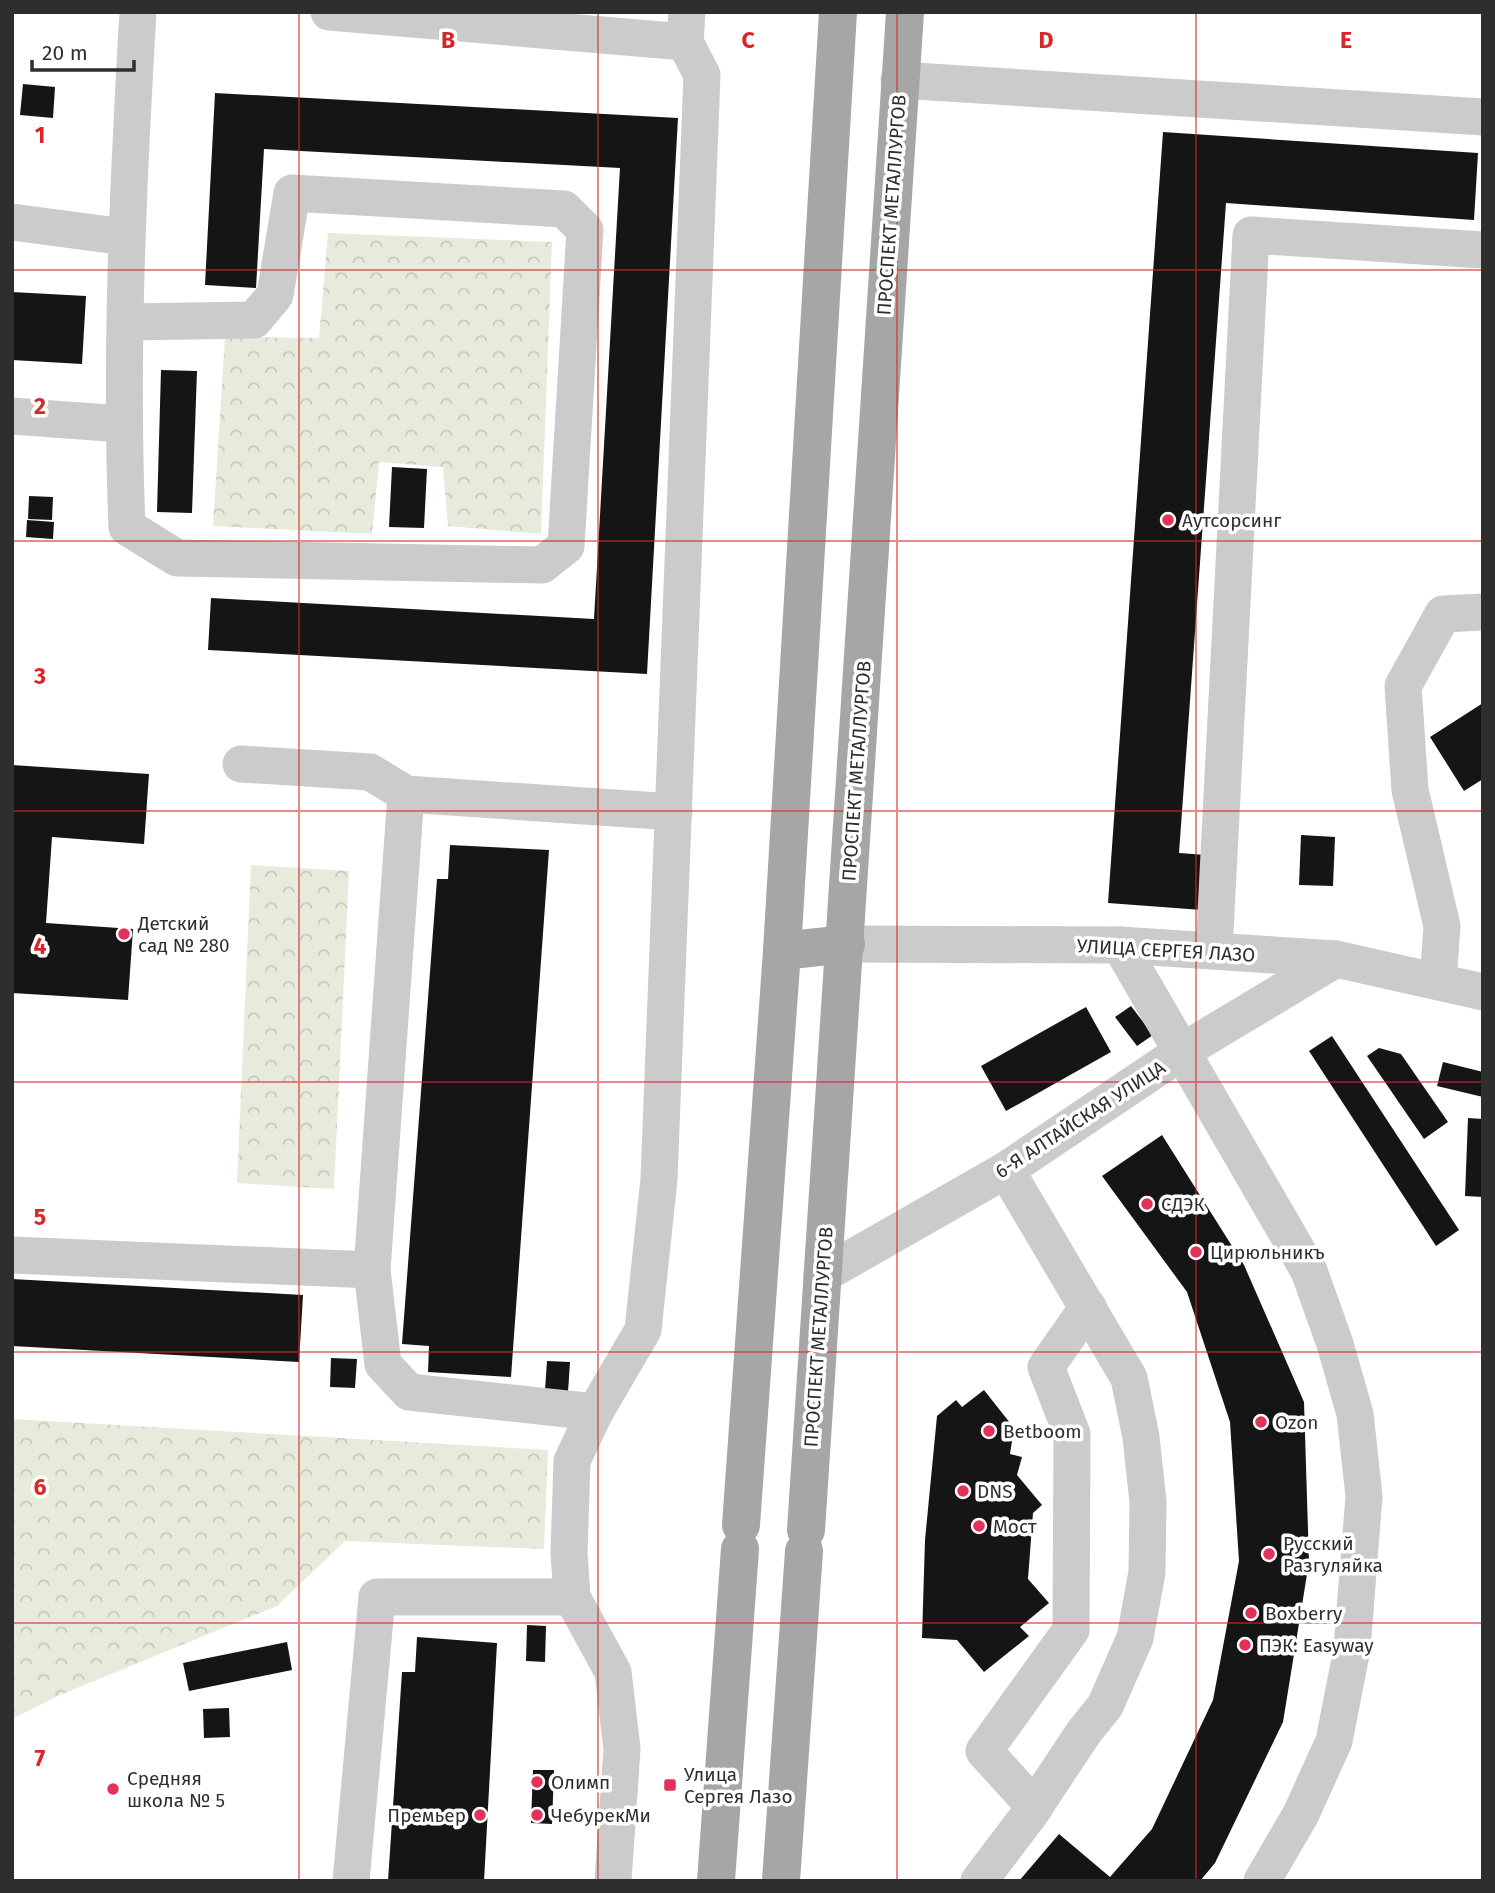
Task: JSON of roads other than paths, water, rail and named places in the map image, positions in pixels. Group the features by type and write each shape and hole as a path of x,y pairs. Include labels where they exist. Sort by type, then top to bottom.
{"main road":[{"path":"716,1881 782,951 838,12"},
{"name":"ПРОСПЕКТ МЕТАЛЛУРГОВ","path":"781,1881 846,944 905,12"},
{"path":"782,951 846,944"}],"street":[{"path":"125,322 254,320 275,295 292,193 564,209 585,230 566,546 542,565 177,558 127,527 122,424 125,237 138,12"},
{"path":"329,12 686,27 702,75 659,1180 643,1330 595,1412 572,1461 569,1553 572,1597 613,1672 622,1749 613,1881"},
{"path":"899,80 1483,117"},
{"path":"12,222 125,237"},
{"path":"1214,951 1251,235 1483,250"},
{"path":"12,416 122,424"},
{"path":"1438,981 1442,926 1410,790 1404,686 1443,614 1483,612"},
{"path":"241,764 370,772 405,794 674,812"},
{"path":"405,794 372,1270 383,1364 409,1392 595,1412"},
{"name":"УЛИЦА СЕРГЕЯ ЛАЗО","path":"846,944 1120,945 1336,959 1483,992"},
{"path":"1120,945 1309,1271 1335,1344 1355,1414 1364,1496 1352,1649 1334,1741 1301,1814 1262,1881"},
{"name":"6-Я АЛТАЙСКАЯ УЛИЦА","path":"822,1275 1006,1170 1183,1051 1336,959"},
{"path":"979,1881 1035,1807 1084,1732 1105,1706 1135,1638 1147,1572 1148,1502 1141,1437 1129,1378 1006,1170"},
{"path":"12,1255 372,1270"},
{"path":"1035,1807 984,1751 1071,1630 1072,1434 1046,1367 1088,1307"},
{"path":"351,1881 377,1597 572,1597"}],"place":[{"name":"Аутсорсинг","path":"1168,520"},
{"name":"Детский сад № 280","path":"124,934"},
{"name":"СДЭК","path":"1147,1204"},
{"name":"Цирюльникъ","path":"1196,1252"},
{"name":"Ozon","path":"1261,1422"},
{"name":"Betboom","path":"989,1431"},
{"name":"DNS","path":"963,1491"},
{"name":"Мост","path":"979,1526"},
{"name":"Русский Разгуляйка","path":"1269,1554"},
{"name":"Boxberry","path":"1251,1613"},
{"name":"ПЭК: Easyway","path":"1245,1645"},
{"name":"Олимп","path":"537,1782"},
{"name":"Улица Сергея Лазо","path":"670,1785"},
{"name":"Средняя школа № 5","path":"113,1789"},
{"name":"Премьер","path":"480,1815"},
{"name":"ЧебурекМи","path":"537,1815"}]}
